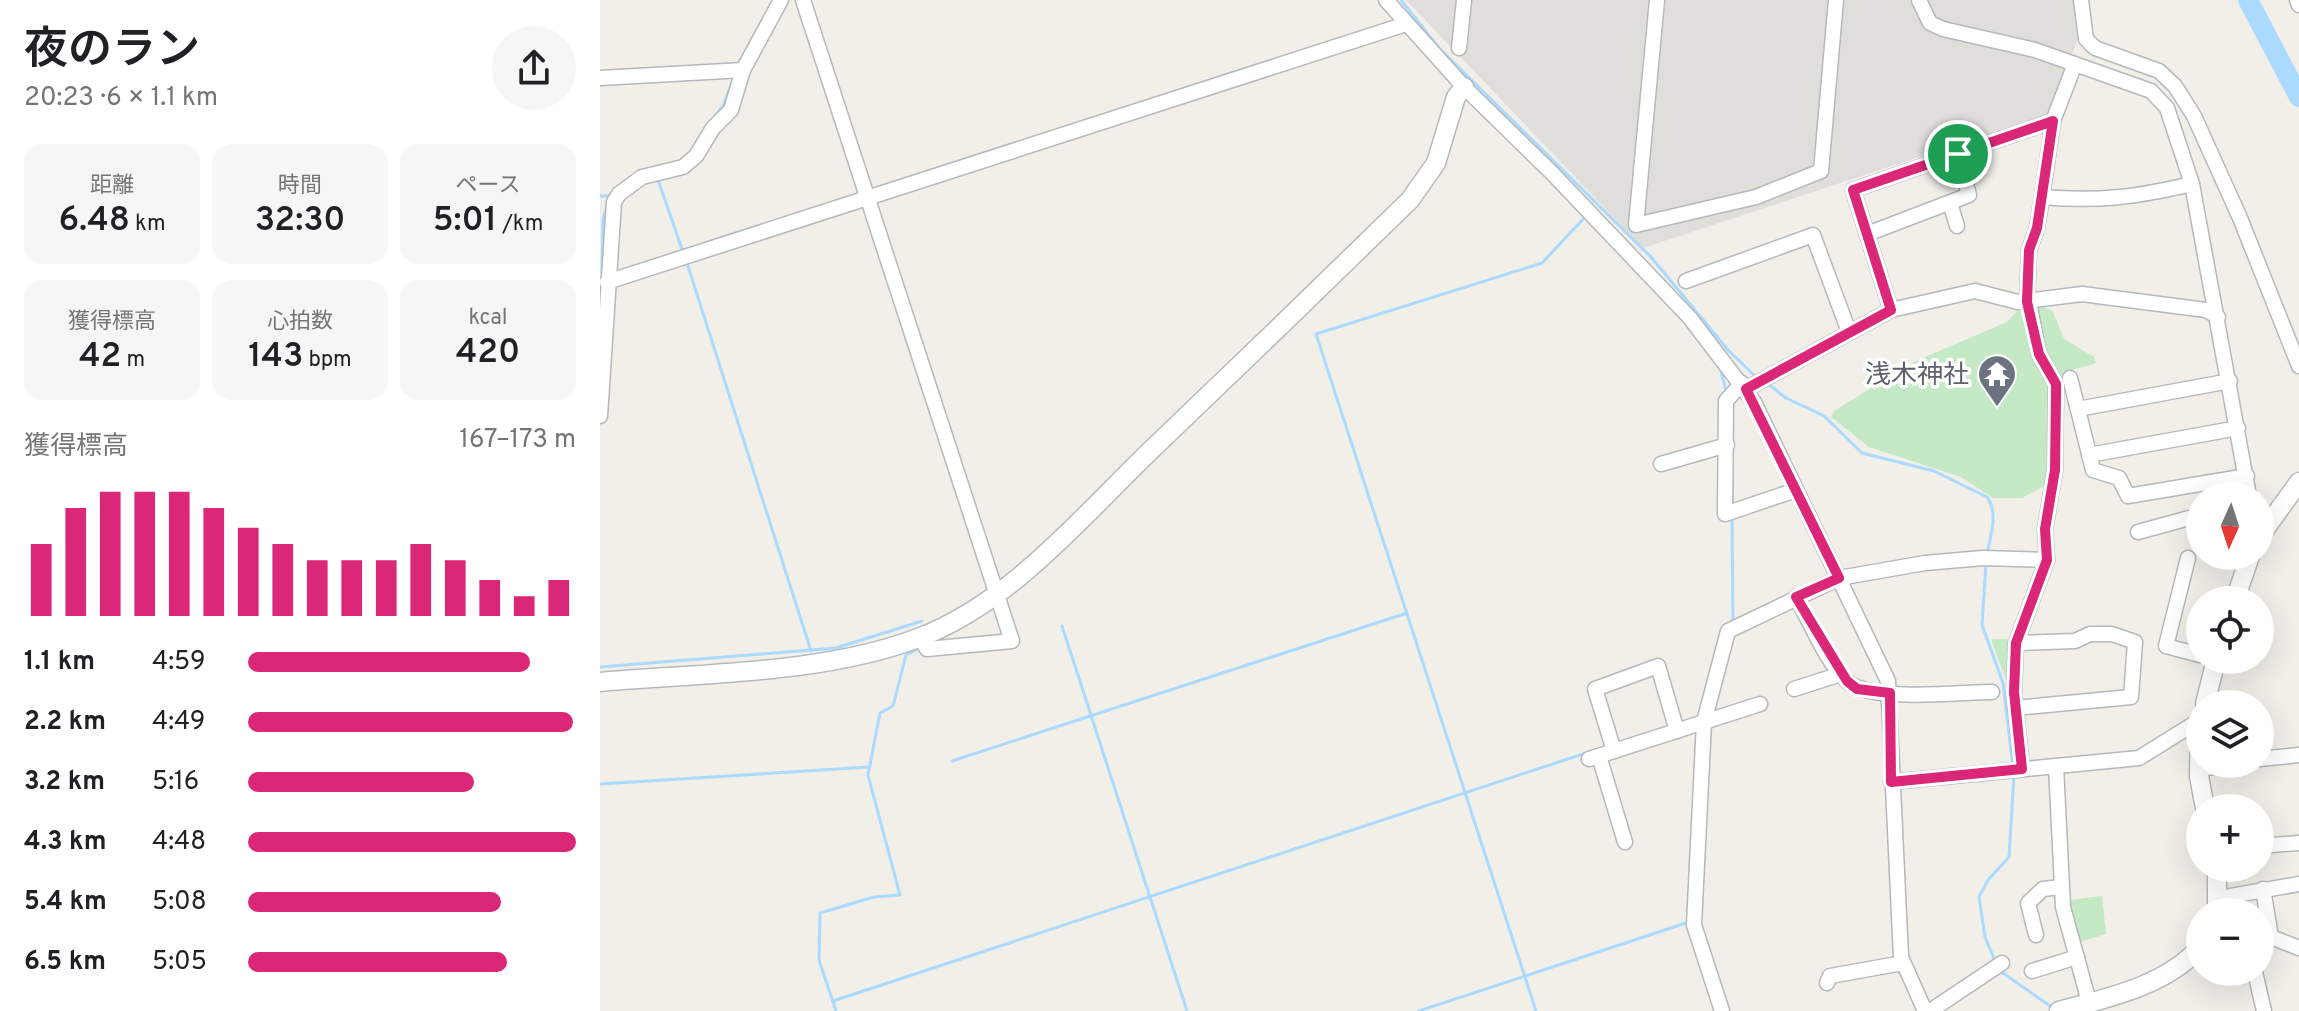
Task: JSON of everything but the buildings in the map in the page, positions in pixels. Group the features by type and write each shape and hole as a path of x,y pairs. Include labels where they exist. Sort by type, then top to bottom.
{"street":[{"path":"600,416 603,301 611,211 619,194 642,177 688,164 713,128 731,110 743,70 781,0"},
{"path":"803,0 1012,641 927,649 920,638"},
{"path":"1386,0 1464,87 1690,318 1744,386 1888,681 1903,963 1927,1011 2002,963"},
{"path":"1459,48 1464,0"},
{"path":"1657,0 1636,225 1756,197 1821,171 1836,0"},
{"path":"1919,0 1930,23 1943,29 2035,50 2075,64 2151,91 2167,108 2192,184 2248,482"},
{"path":"2081,0 2086,39 2095,48 2159,71 2175,86 2194,116 2240,218 2299,366"},
{"path":"607,282 869,200 1406,24"},
{"path":"2022,769 2015,708 2016,643 2047,560 2045,529 2055,470 2056,384 2039,354 2028,302 2029,250 2037,228 2053,121 2075,64"},
{"path":"600,78 743,70"},
{"path":"600,682 819,662 871,654 920,638 948,624 998,591 1080,519 1410,200 1436,163 1456,97 1464,87"},
{"path":"1891,310 1853,190 2053,121"},
{"path":"1867,234 1969,195 1958,154"},
{"path":"2042,197 2089,201 2134,198 2192,184"},
{"path":"1950,203 1957,226"},
{"path":"1686,281 1813,235 1849,332"},
{"path":"1793,491 1725,514 1726,401 1744,386 1891,310 1975,291 2028,302 2082,294 2102,295 2206,310 2218,317"},
{"path":"2070,378 2093,470 2119,478 2128,496 2247,476"},
{"path":"2078,409 2230,381"},
{"path":"2089,455 2238,428"},
{"path":"1661,464 1727,445"},
{"path":"2274,517 2299,482"},
{"path":"2138,532 2186,519"},
{"path":"1722,1011 1694,925 1704,722 1728,631 1839,578 1925,563 1983,558 2047,560"},
{"path":"2186,566 2166,646 2186,651"},
{"path":"1796,597 1841,674 1857,689 1890,693 1992,692"},
{"path":"2015,708 2131,697 2135,642 2112,634 2090,634 2075,641 2016,643"},
{"path":"1614,751 1595,689 1658,666 1677,731"},
{"path":"1794,689 1841,674"},
{"path":"1625,842 1594,758 1760,704"},
{"path":"1891,782 2139,758 2186,730"},
{"path":"2274,758 2299,755"},
{"path":"2056,766 2061,887 2089,1002"},
{"path":"2274,845 2299,843"},
{"path":"2223,882 2230,896 2299,884"},
{"path":"2036,935 2028,903 2043,889 2061,887"},
{"path":"2263,889 2264,898"},
{"path":"2274,940 2299,948"},
{"path":"2032,971 2077,957"},
{"path":"2063,1010 2155,980 2186,962"},
{"path":"1827,983 1830,976 1843,971 1903,963"},
{"path":"2258,986 2264,1011"}],"shaded area":[{"path":"1406,0 2076,0 2077,41 2049,114 1643,248"}],"green space":[{"path":"2043,307 2052,310 2064,339 2094,357 2096,363 2061,376 2055,384 2049,410 2046,485 2022,498 1993,498 1961,477 1869,447 1831,417 1834,411 1909,364 2007,322 2019,309"},
{"path":"1991,639 2014,639 2009,689"},
{"path":"2102,896 2106,934 2079,942 2069,900"}],"waterway":[{"path":"1401,0 1439,48 1651,257 1728,350 1757,378"},
{"path":"2248,0 2299,97"},
{"path":"745,52 760,24"},
{"path":"712,120 723,106 731,85"},
{"path":"658,180 683,252"},
{"path":"600,196 611,196"},
{"path":"602,274 603,219 607,207"},
{"path":"1536,1011 1316,334 1542,263 1587,215"},
{"path":"687,263 811,651"},
{"path":"1720,367 1726,391"},
{"path":"1767,383 1786,398 1824,416 1862,453 1934,471 1987,497 1993,518 1987,555"},
{"path":"1732,409 1732,506"},
{"path":"1732,517 1733,622"},
{"path":"1986,563 1982,625 2003,683 2013,767"},
{"path":"952,761 1407,613"},
{"path":"600,667 836,648 922,621"},
{"path":"1062,626 1187,1011"},
{"path":"836,1011 819,960 820,913 874,897 900,895 868,775 880,713 893,706 906,655 922,647"},
{"path":"1713,715 1717,699"},
{"path":"833,1001 1589,752"},
{"path":"600,784 869,767"},
{"path":"1995,961 1985,937 1979,897 1988,880 2009,857 2014,774"},
{"path":"1419,1011 1689,922"},
{"path":"2000,971 2053,1008"}],"place":[{"name":"浅木神社","path":"1997,408"}],"route":[{"path":"2053,121 2037,228 2029,250 2027,302 2039,354 2056,384 2055,470 2045,529 2047,560 2016,643 2014,692 2022,769 1967,772 1921,781 1891,782 1890,693 1857,689 1847,681 1796,597 1839,578 1793,491 1746,389 1891,310 1853,190 1958,154 2053,121"}]}
